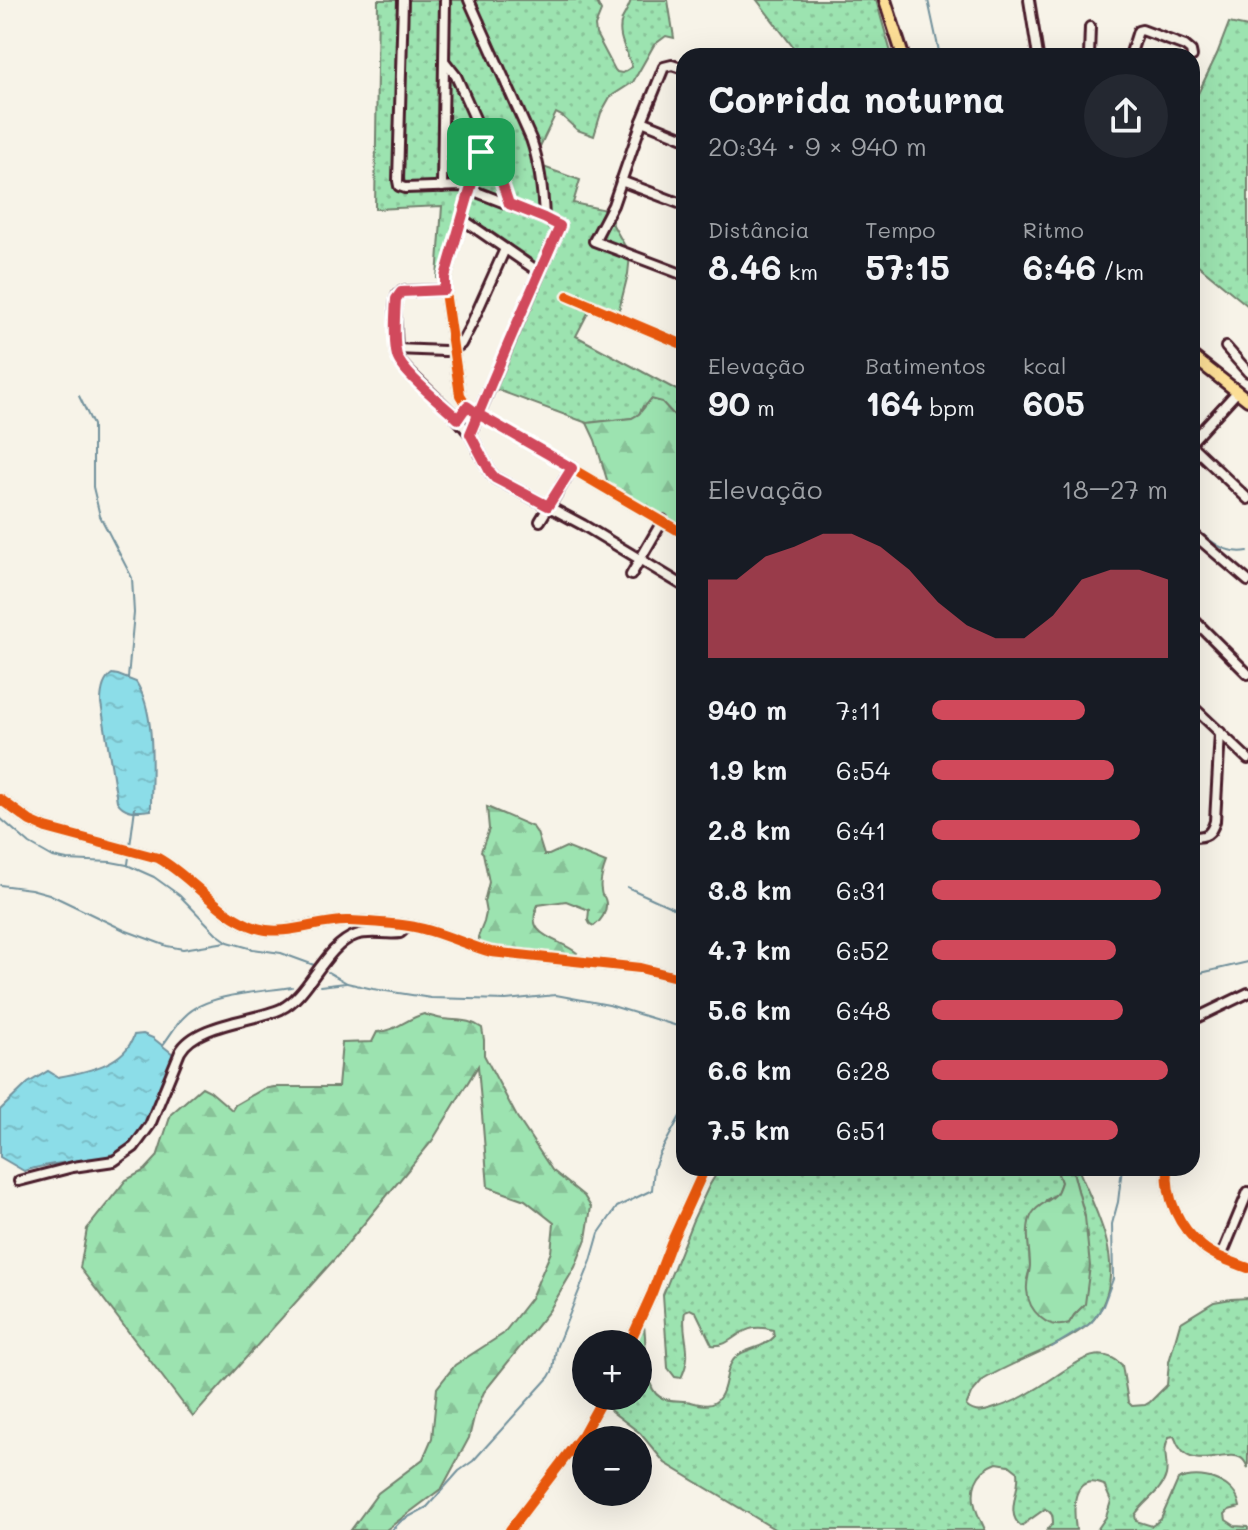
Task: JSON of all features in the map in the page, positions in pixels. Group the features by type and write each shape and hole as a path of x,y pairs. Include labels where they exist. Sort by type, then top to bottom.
{"main road":[{"path":"885,0 900,48"},
{"path":"1200,362 1248,400"}],"street":[{"path":"403,0 398,181 401,188 470,188 560,226 470,434"},
{"path":"442,187 445,0"},
{"path":"469,0 538,157 544,218"},
{"path":"1029,0 1037,48"},
{"path":"1089,48 1090,27"},
{"path":"1132,48 1135,34 1140,30 1187,48"},
{"path":"445,61 456,76 497,168 509,204"},
{"path":"676,66 664,67 613,205 594,241 676,272"},
{"path":"642,121 676,135"},
{"path":"485,141 445,277 460,395 467,406 478,414 676,529"},
{"path":"621,181 676,202"},
{"path":"462,219 539,272"},
{"path":"396,349 445,351 454,349 464,340 505,249"},
{"path":"445,290 398,294 395,309 396,349 400,362 458,419 495,478 676,581"},
{"path":"568,296 676,342"},
{"path":"1226,347 1248,372"},
{"path":"1200,434 1237,392"},
{"path":"458,419 467,406"},
{"path":"1200,451 1248,499"},
{"path":"540,521 572,468"},
{"path":"631,575 663,520"},
{"path":"1200,540 1248,581"},
{"path":"1200,626 1248,674"},
{"path":"1200,713 1248,759"},
{"path":"1200,837 1209,834 1215,821 1220,732"},
{"path":"0,799 30,821 46,828 158,858 173,867 221,910 262,930 278,931 344,921 408,926 491,952 640,968 676,977"},
{"path":"19,1181 73,1167 114,1161 124,1155 150,1125 180,1052 188,1043 201,1034 282,1008 297,995 332,952 354,936 363,933 400,933 408,926"},
{"path":"1200,1016 1248,993"},
{"path":"635,1330 701,1176"},
{"path":"1168,1176 1169,1196 1177,1214 1202,1246 1248,1268"},
{"path":"1221,1257 1245,1206 1248,1192"},
{"path":"510,1530 583,1434 596,1410"}],"green space":[{"path":"378,0 596,0 601,11 595,26 596,34 615,70 622,73 632,67 620,31 631,0 668,0 674,38 666,36 654,45 633,82 610,97 594,136 577,130 556,113 532,163 580,180 573,203 611,211 613,225 630,255 618,314 593,303 576,336 676,390 676,418 662,403 643,406 639,414 632,418 587,423 495,389 547,270 463,212 441,278 437,278 442,206 375,209"},
{"path":"757,0 876,0 890,48 793,48"},
{"path":"1229,23 1248,27 1248,306 1200,267 1200,89"},
{"path":"651,399 662,402 676,417 676,523 608,483 587,423 632,418"},
{"path":"487,807 533,827 544,855 566,847 606,863 601,893 605,897 606,910 594,926 588,920 589,910 566,901 538,905 535,924 545,935 577,953 572,960 494,953 481,945 478,937 486,913 484,902 489,882 481,851 489,829"},
{"path":"424,1014 468,1022 482,1028 484,1055 517,1117 552,1170 584,1196 591,1207 586,1239 575,1267 549,1311 484,1392 469,1438 442,1488 386,1530 351,1530 378,1493 423,1459 432,1438 437,1388 455,1365 503,1334 531,1298 551,1252 554,1223 525,1200 488,1187 478,1066 432,1141 339,1254 193,1417 80,1268 87,1229 126,1180 145,1170 157,1157 171,1114 202,1087 232,1110 235,1105 263,1089 338,1087 342,1043 372,1042 377,1032 390,1030"},
{"path":"715,1176 1059,1176 1061,1182 1057,1194 1046,1200 1028,1231 1030,1268 1027,1279 1069,1323 1084,1304 1085,1217 1074,1176 1081,1176 1108,1249 1109,1282 1102,1306 1091,1322 1076,1333 983,1380 966,1406 980,1412 1017,1400 1080,1361 1097,1355 1114,1359 1122,1365 1128,1402 1132,1406 1145,1405 1167,1385 1169,1362 1180,1323 1214,1302 1248,1298 1248,1468 1244,1460 1235,1456 1193,1458 1186,1455 1174,1436 1169,1437 1164,1481 1135,1515 1136,1521 1152,1526 1161,1519 1178,1480 1206,1477 1232,1490 1240,1507 1229,1510 1225,1514 1226,1520 1235,1526 1248,1527 1248,1530 1097,1530 1106,1517 1111,1501 1104,1485 1093,1482 1085,1484 1076,1495 1076,1530 1047,1530 1053,1518 1045,1509 1021,1526 1016,1521 1013,1508 1018,1472 1009,1465 997,1463 983,1471 974,1489 975,1504 985,1530 776,1530 665,1463 652,1447 652,1426 631,1426 610,1410 652,1410 652,1386 660,1397 667,1400 703,1405 714,1403 724,1389 730,1366 736,1357 774,1337 773,1330 752,1329 726,1343 712,1345 696,1312 690,1309 685,1311 687,1359 681,1378 675,1377 668,1368 663,1295 693,1220"},
{"path":"1059,1176 1074,1176 1085,1217 1090,1266 1085,1304 1069,1323 1054,1325 1035,1312 1028,1298 1028,1233 1032,1214 1057,1193 1061,1182"},
{"path":"639,1322 644,1330 629,1330 632,1324"}],"water":[{"path":"112,674 136,682 143,695 150,727 151,810 128,810 117,801 101,703 105,683"},
{"path":"143,1034 173,1054 157,1101 142,1131 132,1143 104,1157 24,1171 0,1157 0,1110 28,1083 48,1071 58,1077 103,1065 122,1054 134,1035"}],"waterway":[{"path":"928,0 938,48"},
{"path":"79,396 93,425 93,487 100,516 132,578 134,613 128,678"},
{"path":"1200,532 1224,548 1248,551"},
{"path":"130,846 135,808"},
{"path":"0,818 30,844 53,857 127,865 154,877 179,895 228,942 281,953 314,965"},
{"path":"128,864 129,857"},
{"path":"0,885 49,894 124,930 167,946 183,949 226,942"},
{"path":"627,887 676,909"},
{"path":"1200,973 1248,962"},
{"path":"328,972 347,983 431,998 506,1000 556,995 609,1005 676,1026"},
{"path":"320,986 346,983"},
{"path":"162,1046 185,1016 207,1002 292,987"},
{"path":"392,1530 401,1521 427,1507 549,1377 556,1348 599,1233 617,1207 652,1190 654,1168 676,1124"},
{"path":"1052,1347 1091,1323 1103,1306 1113,1279 1112,1224 1121,1176"}],"cycle path":[{"path":"509,204 485,141 444,285 460,395 467,406 478,414 676,529"},
{"path":"568,296 676,342"},
{"path":"0,799 30,821 46,828 158,858 230,914 257,928 279,931 348,921 401,925 430,931 491,952 640,968 676,977"},
{"path":"635,1330 701,1176"},
{"path":"1168,1176 1171,1201 1187,1230 1207,1250 1248,1268"},
{"path":"510,1530 583,1434 596,1410"}],"route":[{"path":"481,152 445,277 445,290 398,294 395,309 397,354 408,371 458,419 467,406 478,414 572,468 548,506 495,478 470,434 478,414 498,366 560,226 509,204 485,141 481,152"}]}
